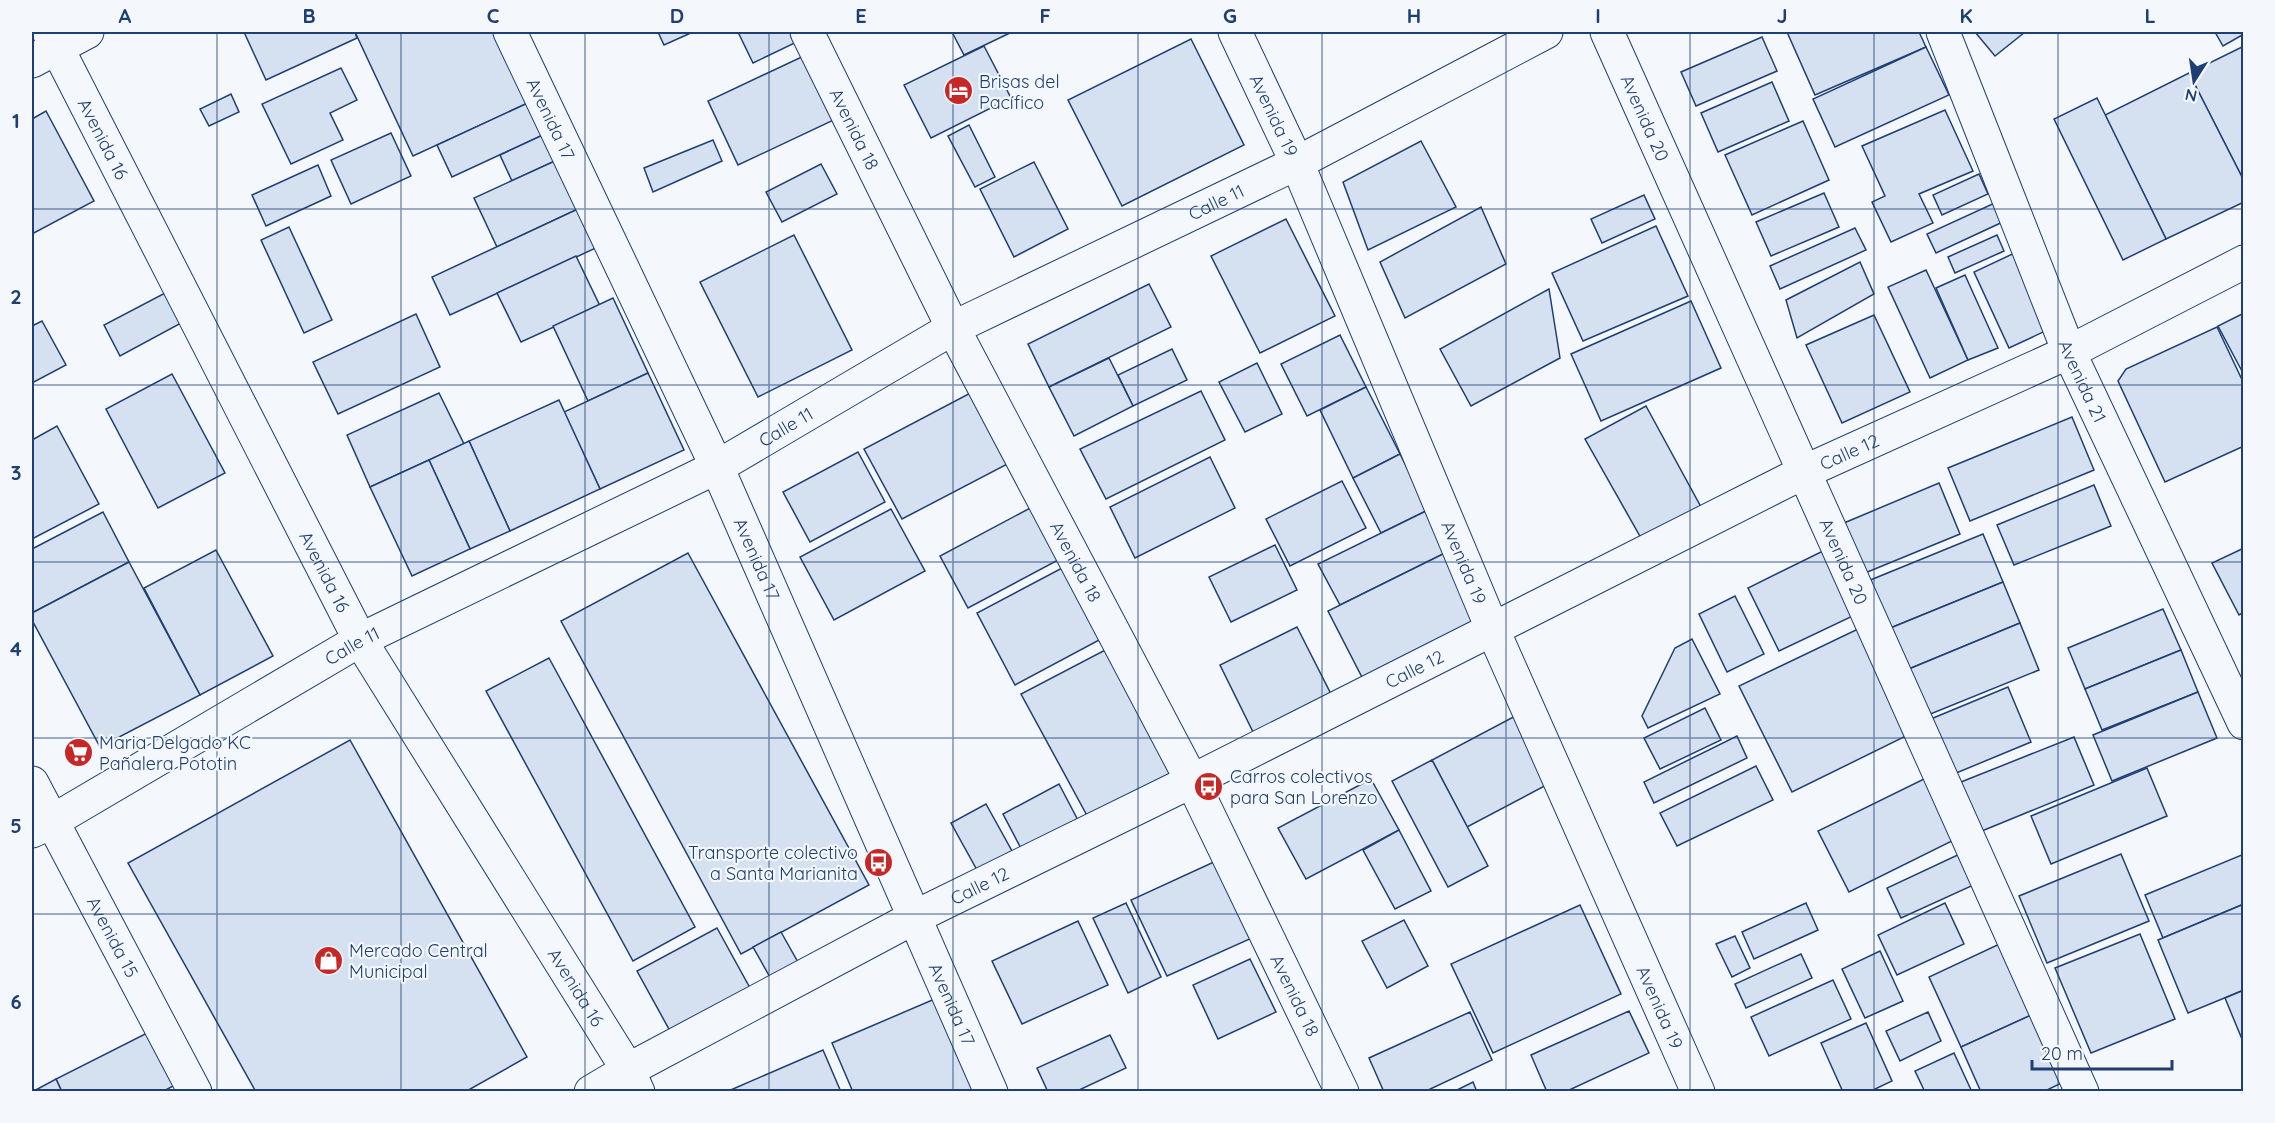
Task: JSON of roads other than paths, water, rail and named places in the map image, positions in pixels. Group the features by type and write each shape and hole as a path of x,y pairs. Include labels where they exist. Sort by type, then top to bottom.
{"street":[{"path":"46,47 87,32"},
{"name":"Avenida 17","path":"510,32 717,467 991,1092"},
{"name":"Avenida 18","path":"807,32 953,328 1191,781 1342,1092"},
{"name":"Avenida 19","path":"1235,32 1297,163 1492,628 1698,1092"},
{"name":"Calle 11","path":"41,827 360,640 717,467 953,328 1297,163 1546,32"},
{"name":"Avenida 20","path":"1607,32 2082,1092"},
{"name":"Avenida 21","path":"1943,32 2069,352 2244,723"},
{"name":"Avenida 16","path":"46,47 360,640 633,1081"},
{"name":"Calle 12","path":"591,1092 633,1081 915,917 1191,781 1804,472 2069,352 2244,261"},
{"name":"Avenida 15","path":"32,783 41,827 195,1092"}],"place":[{"name":"Brisas del Pacífico","path":"958,91"},
{"name":"Maria Delgado KC Pañalera Pototin","path":"78,752"},
{"name":"Carros colectivos para San Lorenzo","path":"1209,786"},
{"name":"Transporte colectivo a Santa Marianita","path":"879,862"},
{"name":"Mercado Central Municipal","path":"328,960"}]}
